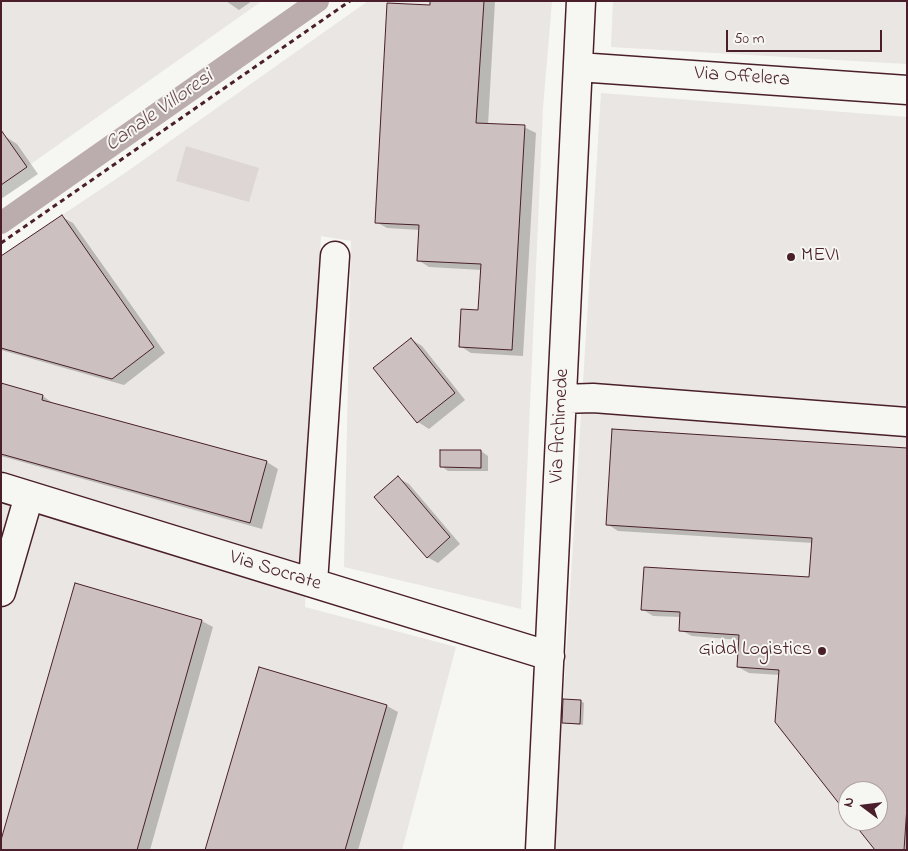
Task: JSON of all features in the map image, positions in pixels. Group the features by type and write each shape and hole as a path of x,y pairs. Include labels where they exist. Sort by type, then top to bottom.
{"street":[{"name":"Via Archimede","path":"540,850 581,1"},
{"name":"Via Offelera","path":"578,67 907,90"},
{"path":"312,583 335,256"},
{"path":"562,399 593,398 907,422"},
{"name":"Via Socrate","path":"1,487 550,656"},
{"path":"1,592 29,496"}],"path":[{"path":"1,243 350,1"}],"shaded area":[{"path":"1,1 262,1 1,185"},
{"path":"368,1 552,1 543,108 521,609 344,567 351,241 321,236 305,607 456,647 402,850 1,850 1,256 125,173"},
{"path":"613,1 907,1 907,64 611,47"},
{"path":"601,93 907,117 907,850 554,850"},
{"path":"186,146 259,168 249,202 176,181"}],"building":[{"path":"430,1 484,1 476,123 525,125 512,350 459,347 461,309 478,310 481,264 417,261 419,225 375,223 387,3 430,5"},
{"path":"1,130 27,167 1,185"},
{"path":"62,215 154,347 112,379 1,348 1,256"},
{"path":"411,338 455,393 417,423 373,368"},
{"path":"1,383 43,395 42,400 267,461 250,523 1,454"},
{"name":"Gidd Logistics","path":"612,429 907,448 907,806 904,850 875,850 860,831 888,831 888,781 838,781 838,802 775,722 779,670 737,667 739,635 679,631 680,612 641,610 644,567 809,577 812,538 606,525"},
{"path":"440,450 481,450 481,468 440,467"},
{"path":"398,476 450,537 427,558 374,497"},
{"path":"75,583 202,620 137,850 1,850 1,840"},
{"path":"259,667 387,705 345,850 205,850"},
{"path":"563,699 581,700 580,724 562,723"}],"waterway":[{"name":"Canale Villoresi","path":"1,223 318,1"}],"place":[{"name":"MEVI","path":"791,257"},
{"name":"Gidd Logistics","path":"822,651"}]}
